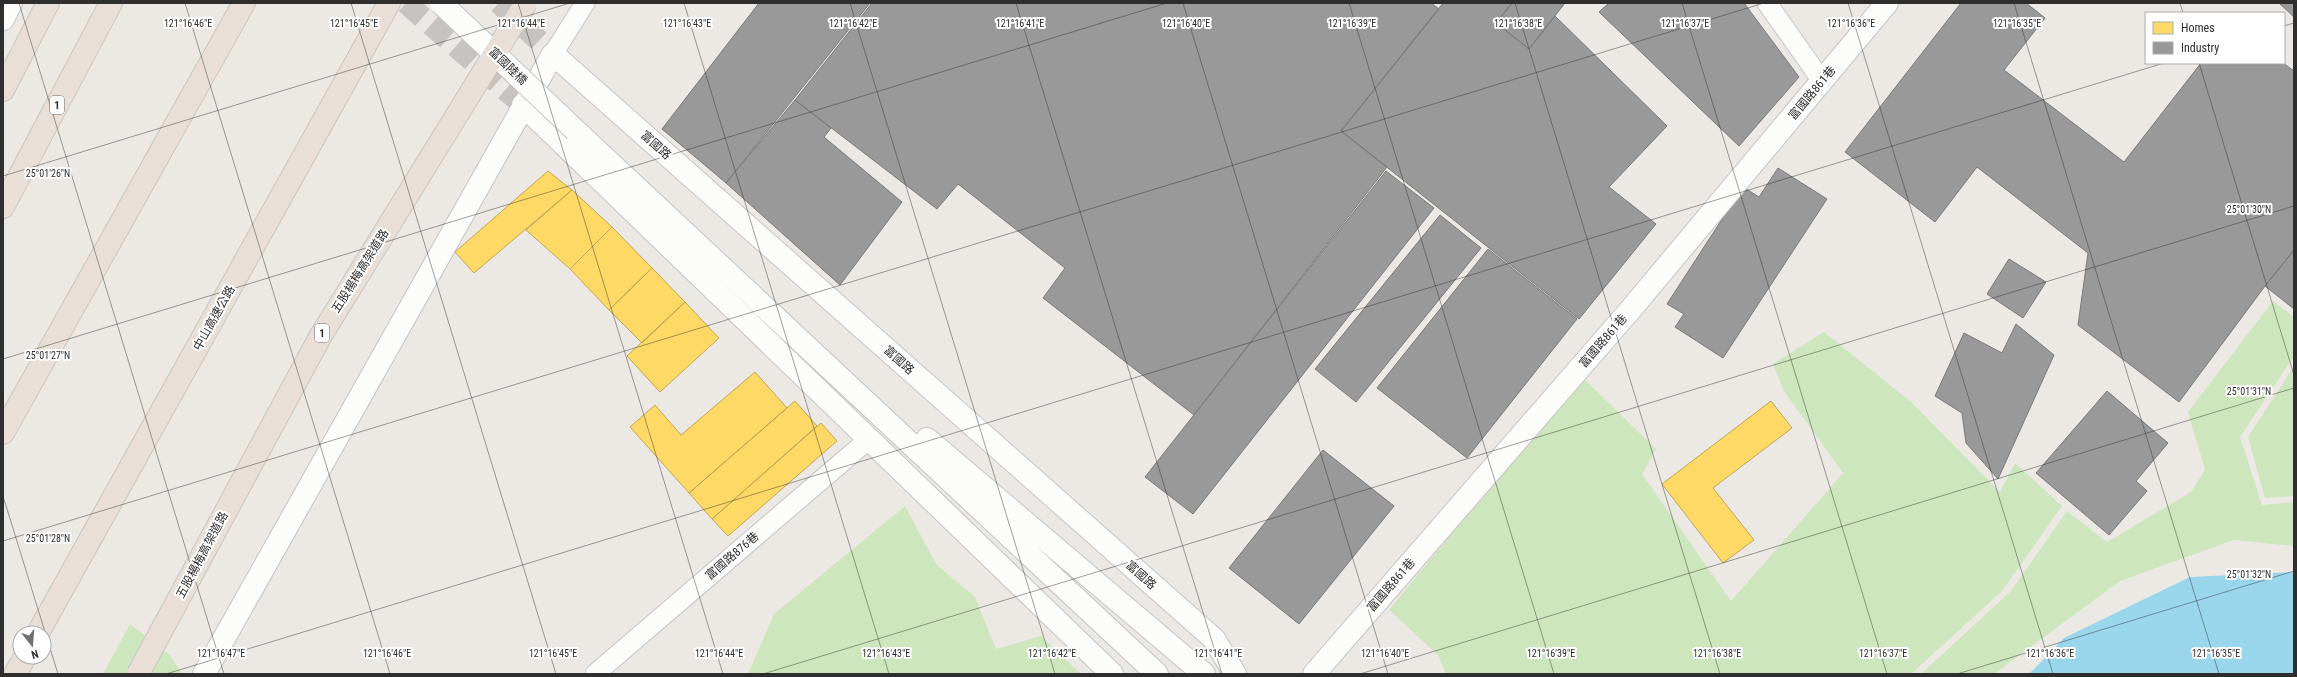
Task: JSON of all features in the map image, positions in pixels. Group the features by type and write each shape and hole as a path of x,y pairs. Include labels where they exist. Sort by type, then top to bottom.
{"highway":[{"path":"3,90 48,3"},
{"name":"1","path":"3,208 111,3"},
{"path":"3,433 244,3"},
{"name":"中山高速公路","path":"42,625 389,3"},
{"name":"五股楊梅高架道路","path":"138,674 320,336 526,3"},
{"path":"15,674 20,665"}],"street":[{"path":"3,19 11,3"},
{"name":"富國陸橋","path":"441,3 575,130 712,256"},
{"name":"富國路861巷","path":"1314,674 1631,310 1887,3"},
{"path":"204,674 553,54"},
{"name":"富國路","path":"553,54 1214,639 1235,674"},
{"path":"523,105 1112,674"},
{"path":"712,256 1157,674"},
{"path":"712,256 1204,674"}],"lane":[{"path":"553,54 585,3"},
{"path":"1767,3 1822,82"},
{"name":"富國路876巷","path":"595,674 869,439"}],"green space":[{"path":"2273,301 2294,317 2294,356 2240,437 2262,505 2294,502 2294,546 2234,540 2120,581 1994,674 1921,674 2011,591 2067,511 2107,542 2191,492 2205,470 2188,412"},
{"path":"1824,332 1911,402 2000,492 2015,463 2062,506 2002,591 1911,674 1446,674 1438,655 1389,610 1581,376 1656,449 1642,474 1731,601 1843,473 1784,391 1773,364"},
{"path":"2294,366 2294,496 2265,498 2248,437"},
{"path":"905,506 936,564 975,597 996,649 1041,636 1081,674 748,674 774,614"},
{"path":"130,624 170,655 182,674 103,674"}],"water":[{"path":"2294,572 2294,674 2029,674 2064,638 2190,577"}],"building: Homes":[{"path":"548,171 572,190 474,273 455,252"},
{"path":"572,190 612,227 570,269 526,230"},
{"path":"612,227 652,268 609,310 570,269"},
{"path":"652,268 685,302 642,343 609,310"},
{"path":"685,302 719,338 660,392 627,356"},
{"path":"755,372 787,408 689,493 630,427 655,405 681,435"},
{"path":"795,401 817,426 712,519 689,493"},
{"path":"1771,401 1792,428 1713,488 1754,540 1723,563 1662,484"},
{"path":"821,423 837,441 728,536 712,519"}],"building: Industry":[{"path":"759,3 870,3 726,183 662,129"},
{"path":"872,3 1431,3 1439,9 1341,131 1387,167 1194,415 1043,298 1065,268 958,184 937,209 795,100"},
{"path":"1443,3 1512,3 1496,23 1529,49 1555,16 1667,126 1609,187 1656,224 1579,319 1341,131"},
{"path":"1512,3 1565,3 1529,49 1496,23"},
{"path":"1609,3 1744,3 1799,77 1739,146 1599,12"},
{"path":"1961,3 2026,3 2045,18 2004,70 2124,162 2200,64 2284,64 2294,71 2294,250 2265,286 2179,402 2078,325 2088,253 1977,167 1935,222 1845,152"},
{"path":"2279,3 2294,3 2294,17"},
{"path":"795,100 831,128 824,137 902,202 840,285 726,183"},
{"path":"1778,168 1827,199 1723,358 1675,327 1684,314 1667,304 1743,187 1759,197"},
{"path":"1386,171 1434,208 1193,514 1145,477"},
{"path":"1440,215 1481,248 1356,402 1315,369"},
{"path":"1488,249 1577,319 1467,458 1377,388"},
{"path":"2294,250 2294,309 2265,286"},
{"path":"2009,259 2046,282 2023,318 1987,294"},
{"path":"2016,324 2054,355 1998,479 1966,443 1962,413 1935,396 1964,333 2002,353"},
{"path":"2107,391 2168,443 2136,481 2147,491 2109,535 2036,473"},
{"path":"1323,450 1394,506 1299,624 1229,568"}],"tunnel":[{"path":"406,3 523,105"},
{"path":"499,3 553,54"}]}
